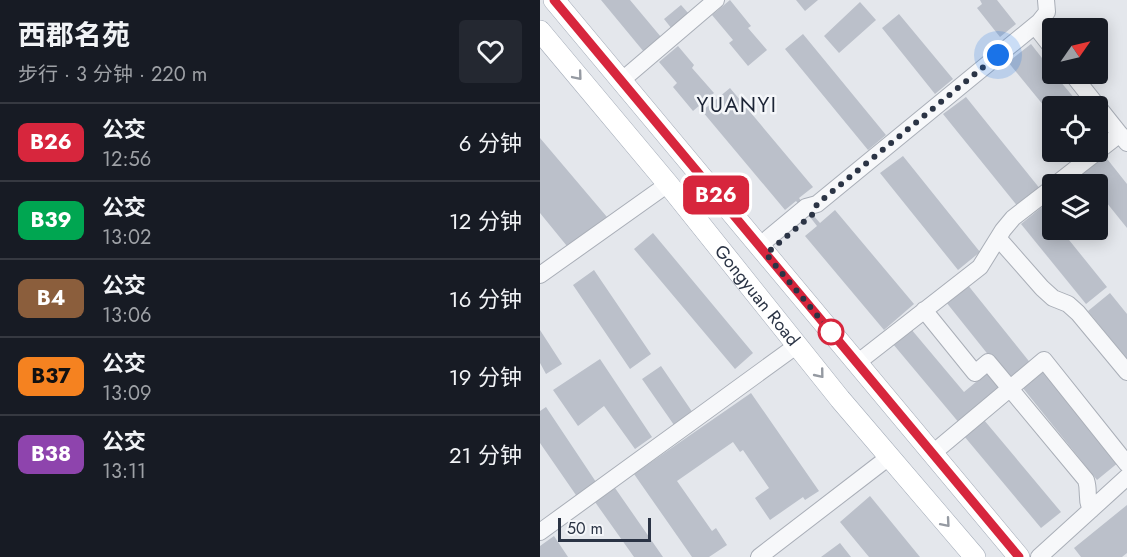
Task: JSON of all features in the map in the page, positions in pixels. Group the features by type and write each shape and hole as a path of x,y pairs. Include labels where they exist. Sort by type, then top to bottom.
{"main road":[{"name":"Gongyuan Road","path":"554,0 1019,557"},
{"name":"Gongyuan Road","path":"540,31 668,184 796,346 975,557"}],"street":[{"path":"621,81 716,0"},
{"path":"763,250 813,214 817,204 1035,26 1047,12 1046,0"},
{"path":"1035,26 1042,35"},
{"path":"1072,174 1124,139 1080,84"},
{"path":"540,275 668,184"},
{"path":"857,363 980,267 1013,218 1042,195"},
{"path":"998,238 1042,288 1053,298 1068,304 1078,313 1127,372"},
{"path":"924,310 975,373 988,362 1010,388 1086,480 1087,502 1091,510"},
{"path":"540,532 796,346"},
{"path":"933,453 1044,360 1127,464"},
{"path":"759,557 889,457"},
{"path":"1039,557 1127,477"}],"building":[{"path":"601,0 630,0 661,37 644,52"},
{"path":"730,0 751,26 748,28 767,50 748,66 729,43 733,40 712,15"},
{"path":"796,0 818,0 805,11"},
{"path":"980,0 997,0 1016,24 1000,37 977,8 982,4"},
{"path":"860,2 876,20 839,53 824,36"},
{"path":"681,5 689,14 672,29 664,19"},
{"path":"899,14 953,79 935,94 882,28"},
{"path":"803,34 886,135 868,150 785,49"},
{"path":"1031,44 1042,58 1042,84 1062,84 1073,96 1042,96 1042,104 1008,62"},
{"path":"678,46 694,65 692,68 714,93 693,111 673,87 677,83 659,62"},
{"path":"730,88 813,187 799,198 806,207 820,223 835,210 914,304 884,330 805,236 817,226 810,217 796,201 785,210 702,111"},
{"path":"966,97 1041,190 1019,208 943,114"},
{"path":"540,138 607,217 586,234 571,251 540,213"},
{"path":"903,156 980,252 958,270 880,173"},
{"path":"1108,160 1127,184 1127,228 1108,204 1108,174 1082,173 1095,162 1108,162"},
{"path":"1042,207 1042,240 1069,240 1107,287 1086,304 1021,224"},
{"path":"653,233 753,353 735,369 634,249"},
{"path":"594,270 651,354 630,369 573,285"},
{"path":"967,284 1032,365 1010,382 946,302"},
{"path":"1110,293 1127,314 1127,359 1088,311"},
{"path":"911,329 964,392 988,372 1002,389 960,424 893,344"},
{"path":"540,330 562,364 546,374 540,363"},
{"path":"600,359 652,437 635,449 604,406 578,426 553,390"},
{"path":"661,366 693,413 674,425 642,379"},
{"path":"1044,369 1119,462 1097,480 1022,387"},
{"path":"751,393 819,491 805,500 803,497 770,520 755,498 769,488 743,450 740,452 733,442 677,481 712,531 716,528 727,545 709,557 692,557 634,474"},
{"path":"546,407 598,485 578,498 540,443 540,411"},
{"path":"984,420 1061,512 1041,528 964,436"},
{"path":"615,488 663,557 634,557 595,502"},
{"path":"870,496 920,557 869,557 840,522"},
{"path":"1127,505 1127,553 1122,557 1081,557 1074,548"},
{"path":"554,536 568,557 540,557 540,546"},
{"path":"840,543 851,557 821,557"}],"bus line":[{"name":"B26","path":"554,0 1019,557"}],"district":[{"name":"YUANYI","path":"737,105"}],"route":[{"path":"831,332 766,254 813,214 817,204 998,55"}]}
